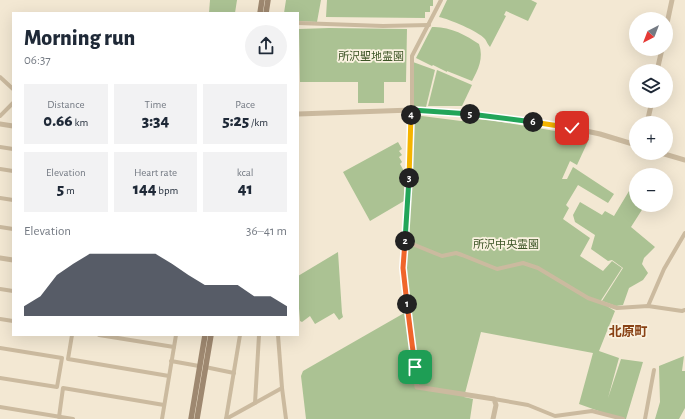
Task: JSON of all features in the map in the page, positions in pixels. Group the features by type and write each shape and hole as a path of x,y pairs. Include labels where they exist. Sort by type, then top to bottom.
{"main road":[{"path":"260,12 262,0"},
{"path":"266,12 268,0"},
{"path":"197,419 205,336"},
{"path":"191,419 202,366 211,336"}],"street":[{"path":"441,0 412,56 412,110 403,273 417,387 528,405 555,416 592,411 623,419"},
{"path":"669,12 672,0"},
{"path":"299,23 383,26 429,24"},
{"path":"0,77 12,88"},
{"path":"0,116 12,104"},
{"path":"299,114 412,110 484,115 600,134 629,143"},
{"path":"0,124 12,126"},
{"path":"0,147 12,149"},
{"path":"673,156 685,160"},
{"path":"0,169 12,171"},
{"path":"0,198 12,200"},
{"path":"0,227 12,229"},
{"path":"648,306 664,269 685,233"},
{"path":"405,241 442,256 456,253 497,269 523,263 538,268 588,298 617,308 648,306 682,311 685,310"},
{"path":"0,258 12,260"},
{"path":"0,289 12,291"},
{"path":"0,319 12,321"},
{"path":"72,336 68,359 169,376"},
{"path":"105,336 174,347"},
{"path":"162,419 176,336"},
{"path":"226,419 240,336"},
{"path":"255,403 259,336"},
{"path":"278,336 286,419"},
{"path":"0,348 62,358 57,387 0,378"},
{"path":"172,361 234,373"},
{"path":"645,419 654,370"},
{"path":"59,417 63,388 164,405"},
{"path":"226,419 282,388"},
{"path":"493,419 496,405 494,399"},
{"path":"0,407 73,419"}],"green space":[{"path":"210,0 237,0 235,12 209,12"},
{"path":"286,0 321,0 317,22 299,21 299,12 284,12"},
{"name":"所沢聖地霊園","path":"327,0 433,0 433,6 430,6 430,12 425,12 425,18 326,17"},
{"path":"447,0 531,0 537,3 528,21 506,11 504,15 506,16 490,47 485,39 476,32 439,17"},
{"name":"所沢聖地霊園","path":"432,27 445,28 457,32 469,37 479,44 481,59 472,81 433,65 432,66 416,58"},
{"name":"所沢聖地霊園","path":"299,29 407,29 406,82 384,82 384,103 358,103 358,82 300,82"},
{"path":"413,62 435,70 426,107 412,107"},
{"path":"437,70 472,85 462,106 428,106"},
{"name":"所沢中央霊園","path":"414,115 461,121 478,119 490,120 567,133 589,139 577,165 570,161 562,179 567,179 573,167 614,194 608,203 578,185 566,205 569,208 563,219 590,238 580,256 603,271 612,261 622,268 600,302 615,311 599,351 619,358 608,398 621,359 643,362 626,419 621,419 579,404 593,353 481,332 464,397 473,399 470,419 306,419 301,376 303,371 406,312 404,273"},
{"path":"398,142 402,149 399,151 402,155 399,157 402,162 400,164 405,173 404,201 370,221 343,172"},
{"path":"629,191 629,212 641,212 631,227 655,247 644,258 642,264 648,273 643,280 629,288 623,305 616,306 602,301 623,268 612,260 608,261 591,249 595,235 575,222 573,215 580,202 602,215 605,211 614,216"},
{"path":"338,252 343,317 339,320 334,313 315,324 310,316 302,322 300,321 299,275"},
{"path":"684,356 682,371 685,371 685,408 679,419 655,419 660,402 659,366"}],"district":[{"name":"北原町","path":"628,332"}],"route":[{"path":"415,367 403,273 412,110 484,115 572,128"}]}
